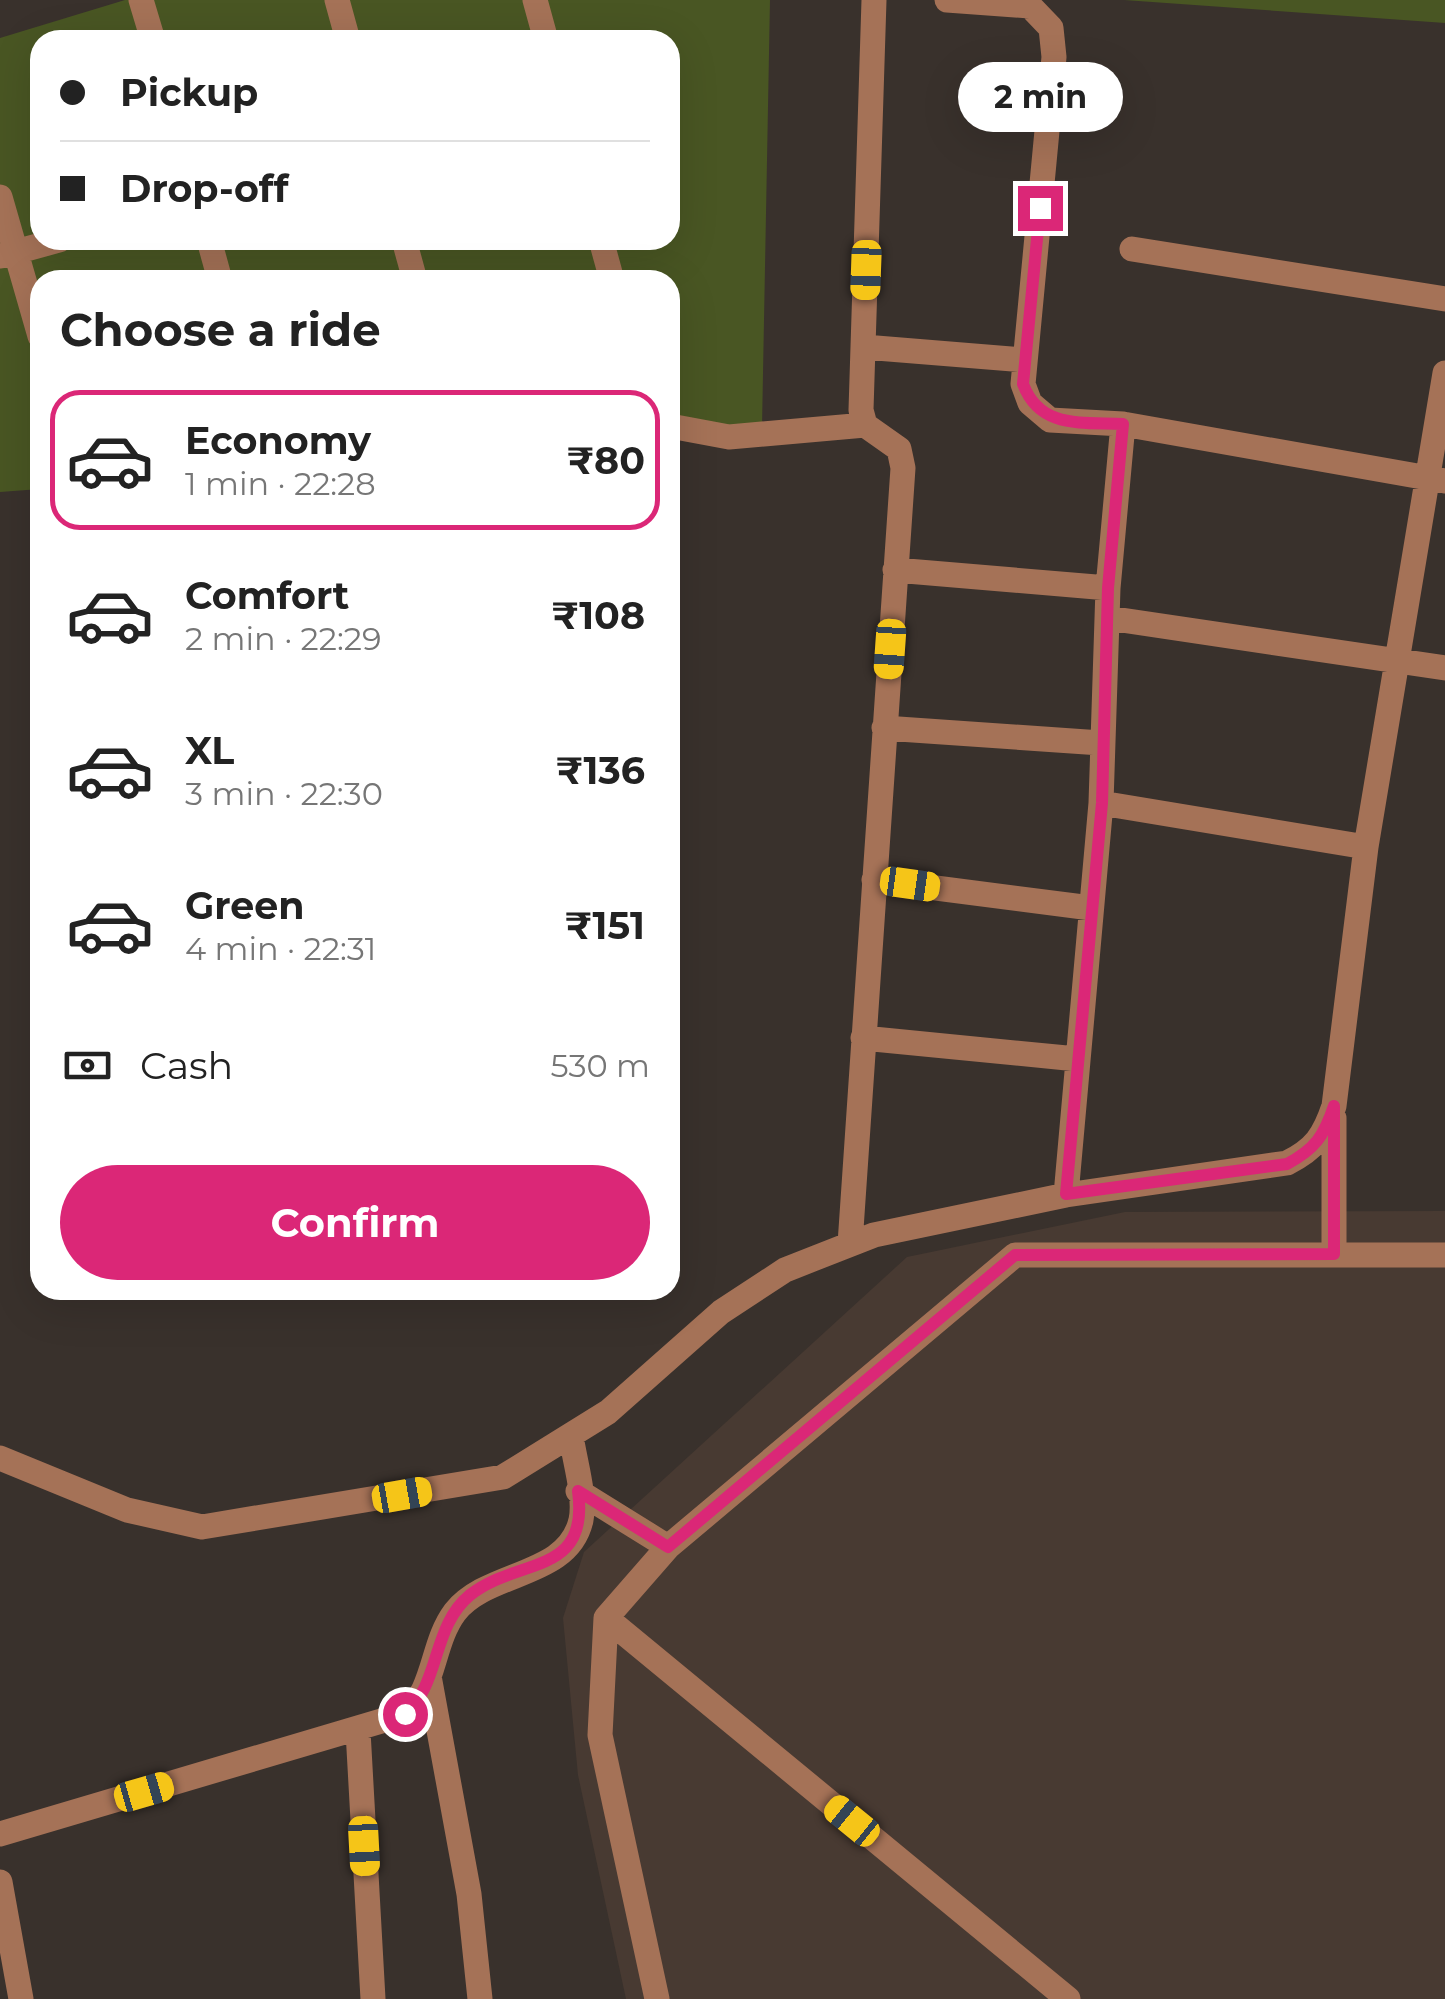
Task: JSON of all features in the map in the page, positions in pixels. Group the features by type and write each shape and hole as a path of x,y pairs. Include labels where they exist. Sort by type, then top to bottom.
{"street":[{"path":"142,0 150,30"},
{"path":"337,0 345,30"},
{"path":"536,0 544,30"},
{"path":"850,1244 902,468 900,449 866,426 861,410 874,0"},
{"path":"947,0 1030,6 1051,28 1054,57 1023,384 1030,403 1050,420 1123,424 1436,480"},
{"path":"0,196 8,254 30,310"},
{"path":"1132,250 1445,300"},
{"path":"864,347 1025,360"},
{"path":"1334,1254 1334,1106 1366,847 1395,663 1436,480 1445,373"},
{"path":"1066,1194 1102,803 1108,588 1123,424"},
{"path":"680,428 729,437 866,426"},
{"path":"895,570 1108,588"},
{"path":"1108,618 1445,668"},
{"path":"884,728 1102,743"},
{"path":"1102,803 1366,847"},
{"path":"874,880 1091,908"},
{"path":"863,1038 1078,1060"},
{"path":"0,1458 127,1510 202,1526 503,1477 608,1412 721,1312 785,1270 874,1235 1066,1194 1287,1164 1309,1152 1324,1135 1334,1106"},
{"path":"656,1999 600,1735 606,1618 668,1547 1015,1255 1445,1256"},
{"path":"0,1834 405,1714 420,1702 438,1641 469,1596 547,1562 570,1546 582,1518 571,1435"},
{"path":"578,1491 668,1547"},
{"path":"606,1618 1068,1999"},
{"path":"429,1676 469,1894 480,1999"},
{"path":"358,1731 372,1999"},
{"path":"0,1882 21,1999"}],"shaded area":[{"path":"1445,1211 1445,1999 626,1999 578,1775 563,1618 584,1552 907,1257 1125,1212"}],"green space":[{"path":"125,0 770,0 762,427 680,434 680,270 30,270 30,490 0,492 0,38"},
{"path":"1124,0 1445,0 1445,23"}],"route":[{"path":"405,1714 420,1702 438,1641 469,1596 490,1583 547,1562 570,1546 582,1518 578,1491 668,1547 1015,1255 1334,1254 1334,1106 1324,1135 1309,1152 1287,1164 1066,1194 1102,803 1108,588 1123,424 1050,420 1030,403 1023,384 1040,208"}]}
